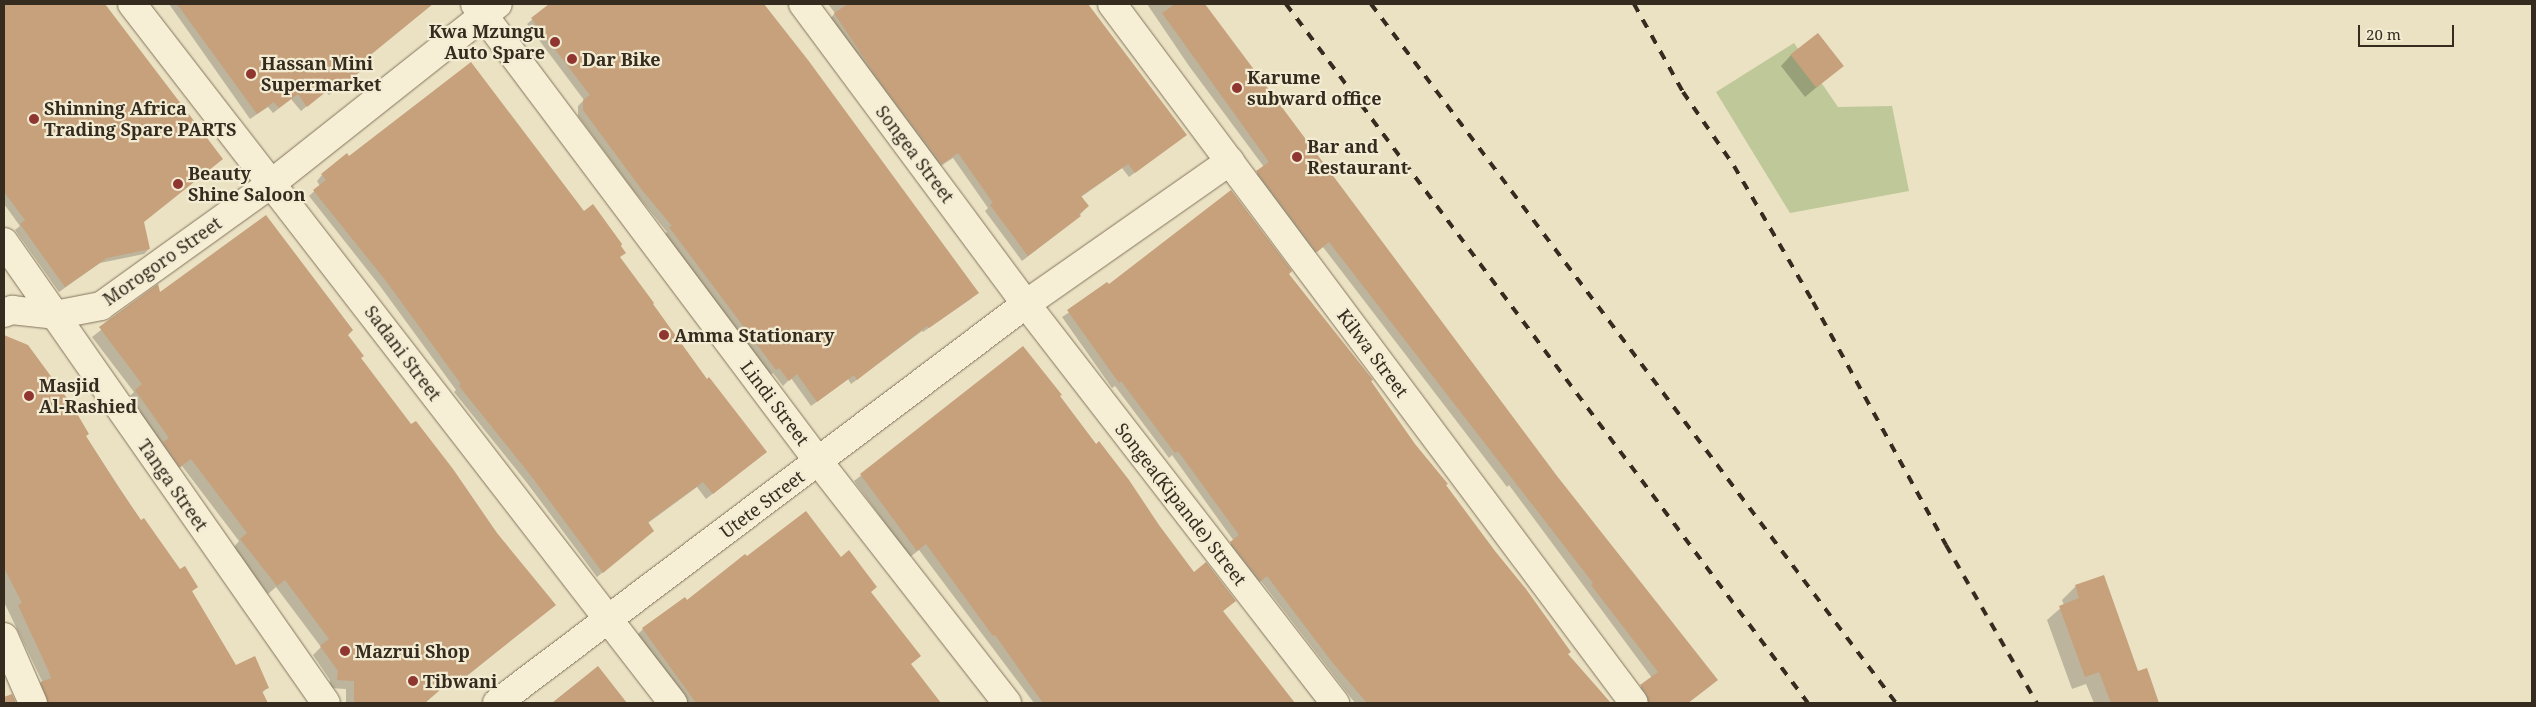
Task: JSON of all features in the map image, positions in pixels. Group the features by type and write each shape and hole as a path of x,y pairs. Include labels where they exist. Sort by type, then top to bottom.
{"street":[{"name":"Sadani Street","path":"132,4 673,703"},
{"name":"Songea Street","path":"803,4 1026,304"},
{"name":"Kilwa Street","path":"1112,4 1634,703"},
{"name":"Morogoro Street","path":"4,312 12,310 55,315 101,306 272,183 485,8"},
{"name":"Lindi Street","path":"485,8 818,461 1007,703"},
{"name":"Utete Street","path":"497,703 1026,304 1230,161"},
{"name":"Tanga Street","path":"4,242 326,703"},
{"name":"Songea(Kipande) Street","path":"1026,304 1335,703"},
{"path":"4,637 33,703"}],"green space":[{"path":"1794,43 1838,107 1892,106 1909,191 1790,213 1716,92"}],"building":[{"path":"4,4 105,4 223,159 144,222 150,249 107,258 65,287 20,224 25,220 4,192"},
{"path":"177,4 433,4 368,57 372,63 335,90 332,87 307,107 298,94 279,108 274,102 257,114"},
{"path":"549,4 764,4 808,60 979,293 929,328 927,326 857,380 854,375 817,402 797,374 789,381 779,368 776,370 669,227 672,226 642,190 583,110 583,100 590,95 531,18"},
{"path":"848,4 1088,4 1187,135 1135,173 1128,164 1081,196 1089,206 1079,214 1081,216 1028,256 990,205 993,203 958,153 942,164 878,79 834,13"},
{"path":"1175,4 1205,4 1557,476 1718,680 1688,703 1649,703 1647,694 1640,685 1658,672 1591,585 1593,583 1329,242 1317,252 1256,171 1269,162 1162,13"},
{"path":"1818,33 1844,66 1816,88 1790,55"},
{"path":"471,62 584,211 593,204 622,244 621,246 626,253 620,257 707,379 709,377 767,452 713,494 703,482 648,522 654,531 603,573 532,477 459,386 461,384 386,281 313,190 326,180 321,174 347,153 349,156"},
{"path":"1231,190 1292,271 1289,274 1373,380 1371,381 1415,444 1448,484 1446,485 1526,589 1571,652 1568,654 1611,703 1367,703 1332,662 1267,576 1261,581 1230,542 1239,535 1178,451 1175,453 1121,381 1119,383 1067,310 1107,282 1109,284"},
{"path":"266,215 353,330 348,335 364,356 361,358 411,424 416,421 453,469 497,533 556,605 460,681 456,676 425,703 354,703 354,681 337,680 338,671 320,646 329,639 285,580 277,586 240,539 247,533 191,459 180,467 163,442 169,438 135,390 142,384 99,327 158,284 160,292"},
{"path":"4,335 28,345 72,405 89,434 86,436 141,520 144,518 180,569 185,566 198,587 192,591 236,665 255,656 269,688 262,691 268,703 48,703 41,682 51,678 18,605 22,603 4,568"},
{"path":"1023,346 1062,395 1060,396 1096,444 1099,441 1129,480 1194,572 1206,562 1236,601 1223,611 1295,703 1043,703 995,635 993,636 926,544 917,551 860,474"},
{"path":"806,511 841,557 849,550 877,587 871,592 921,656 911,664 941,703 696,703 642,628 685,597 687,600 745,554 747,556"},
{"path":"2104,575 2138,671 2147,668 2159,703 2111,703 2099,672 2085,677 2059,606 2079,598 2075,585"},
{"path":"598,666 627,703 552,703"},
{"path":"12,694 16,703 4,703 4,697"}],"railway":[{"path":"1286,4 1808,703"},
{"path":"1371,4 1896,703"},
{"path":"1634,4 1683,92 1734,166 1813,302 1946,545 2037,703"}],"place":[{"name":"Kwa Mzungu Auto Spare","path":"555,42"},
{"name":"Dar Bike","path":"572,59"},
{"name":"Hassan Mini Supermarket","path":"251,74"},
{"name":"Karume subward office","path":"1237,88"},
{"name":"Shinning Africa Trading Spare PARTS","path":"34,119"},
{"name":"Bar and Restaurant","path":"1297,157"},
{"name":"Beauty Shine Saloon","path":"178,184"},
{"name":"Amma Stationary","path":"664,335"},
{"name":"Masjid Al-Rashied","path":"29,396"},
{"name":"Mazrui Shop","path":"345,651"},
{"name":"Tibwani","path":"413,681"}]}
